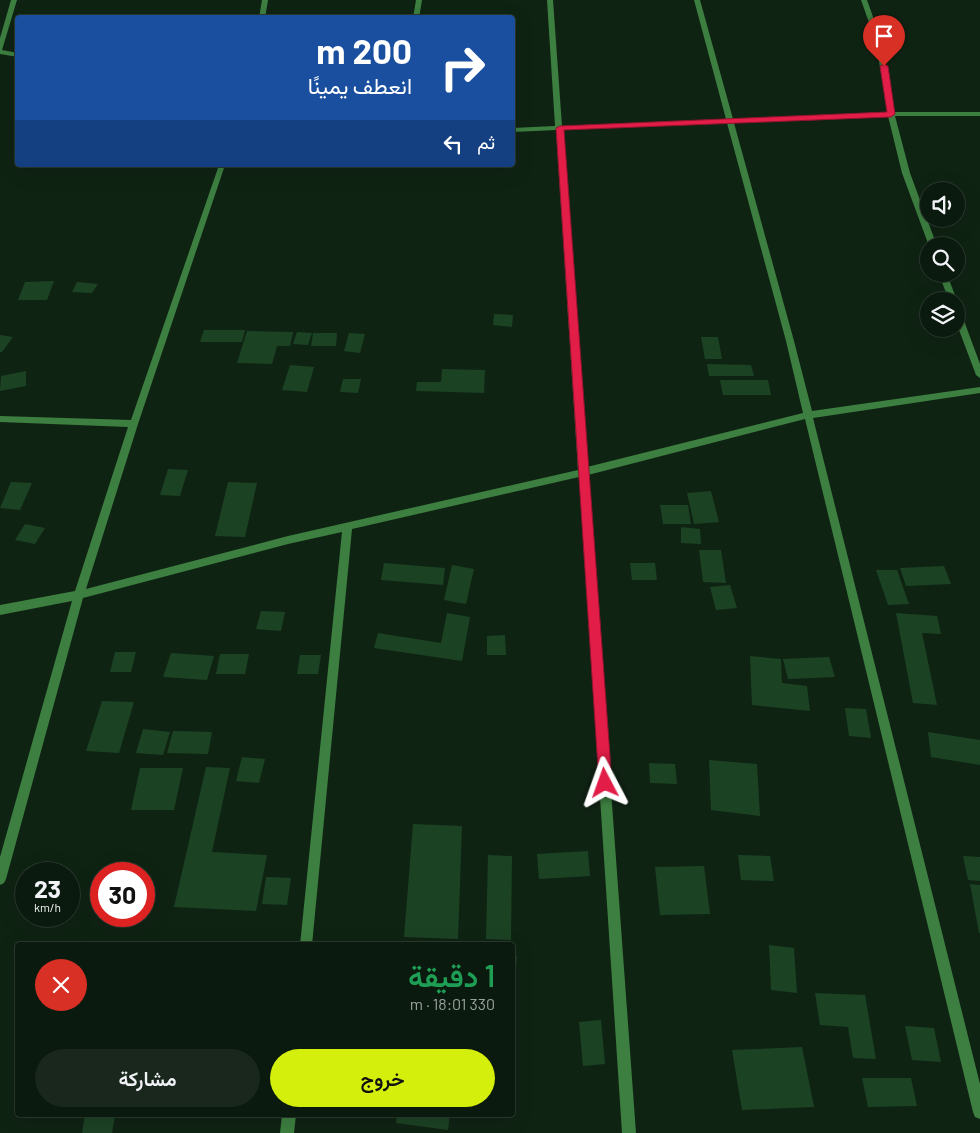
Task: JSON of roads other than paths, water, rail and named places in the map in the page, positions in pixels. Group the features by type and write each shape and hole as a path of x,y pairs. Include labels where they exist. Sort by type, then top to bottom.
{"street":[{"path":"14,0 0,51 15,54"},
{"path":"262,15 265,0"},
{"path":"416,15 419,0"},
{"path":"550,0 629,1133"},
{"path":"697,0 790,340 980,1112"},
{"path":"864,0 879,42 891,114 906,174 930,237"},
{"path":"515,130 891,114 980,114"},
{"path":"0,879 79,595 134,424 221,167"},
{"path":"965,334 980,375"},
{"path":"0,610 79,595 288,540 347,528 584,472 809,415 980,390"},
{"path":"0,418 134,424"},
{"path":"306,942 347,528"},
{"path":"287,1133 289,1117"}]}
